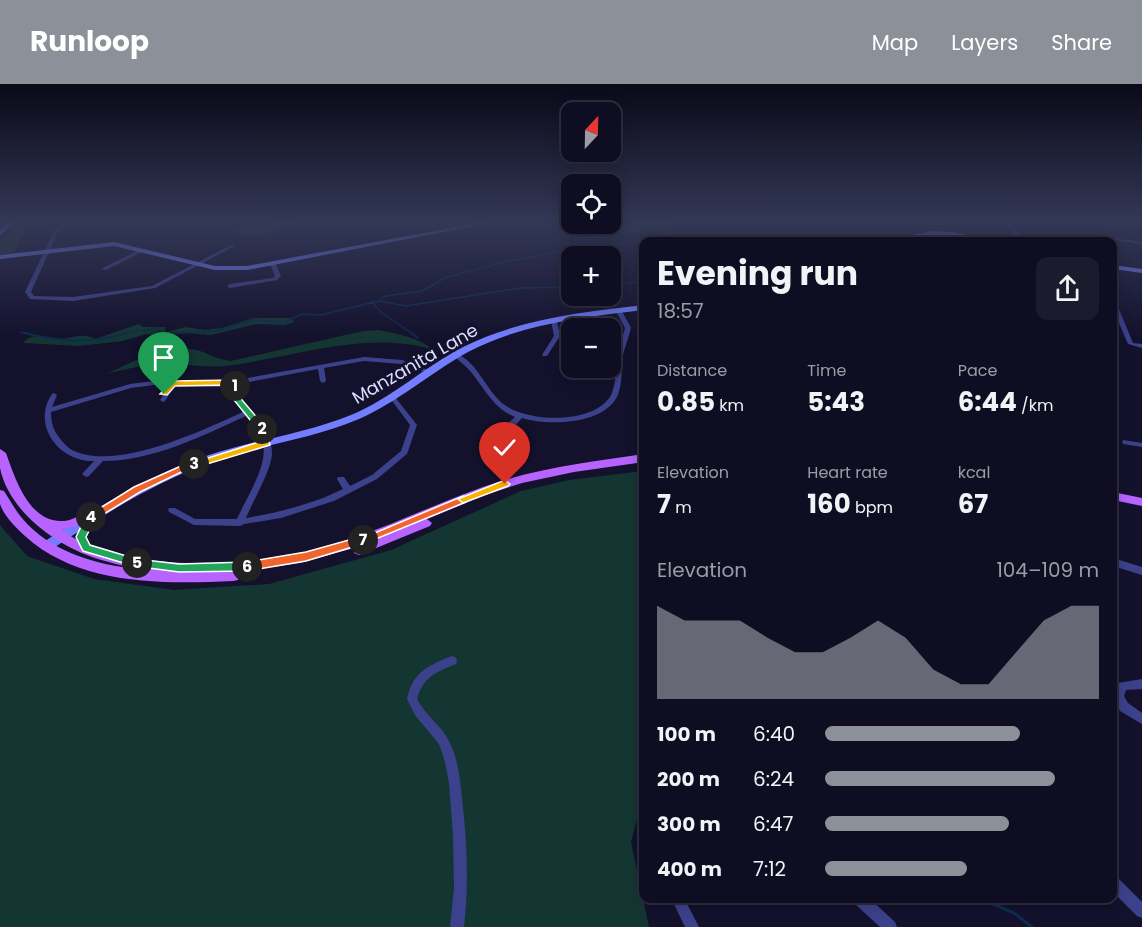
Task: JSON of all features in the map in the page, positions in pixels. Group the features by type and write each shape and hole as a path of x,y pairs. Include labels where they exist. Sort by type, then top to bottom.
{"main road":[{"path":"0,453 21,500 44,525 62,537 87,548 129,561 179,568 221,568 278,562 360,541 505,484 548,473 639,459"},
{"path":"0,494 23,528 47,546 75,559 135,574 206,578 265,572 322,561 369,547 518,487 559,477 639,465"},
{"path":"1117,492 1142,496"},
{"path":"1117,497 1142,502"},
{"path":"44,525 65,526 90,518"},
{"path":"87,548 81,537 90,518"}],"street":[{"path":"43,260 28,292 32,298 73,299 153,287 207,260"},
{"path":"104,268 120,260"},
{"path":"185,260 230,269 292,260"},
{"path":"230,286 275,279 278,276 273,264"},
{"path":"1117,268 1142,271"},
{"name":"Manzanita Lane","path":"47,546 137,490 198,462 334,425 393,398 456,355 500,335 554,321 639,308"},
{"path":"456,355 474,369 498,404 519,417 546,421 572,419 596,412 608,404 615,394 621,348 628,330 619,311"},
{"path":"1117,312 1130,343 1142,346"},
{"path":"545,355 557,337 554,321"},
{"path":"49,410 130,386 235,383 354,360 384,359 430,372"},
{"path":"321,367 323,381"},
{"path":"235,383 235,395 262,428 267,443 267,461 248,498 240,523"},
{"path":"163,400 172,384"},
{"path":"54,395 47,424 58,444 75,454 102,458 125,457 160,449 248,412"},
{"path":"172,510 178,516 205,524 240,523 287,514 348,490 391,468 410,448 415,431 414,419 393,398"},
{"path":"508,428 519,417"},
{"path":"1126,442 1142,446"},
{"path":"86,474 102,458"},
{"path":"341,479 348,490"},
{"path":"1117,563 1142,571"},
{"path":"452,662 426,672 419,678 412,699 417,712 440,736 455,771 460,886 457,927"},
{"path":"1142,684 1122,686 1118,697 1124,707 1142,719"},
{"path":"1117,887 1142,911"},
{"path":"680,903 692,927"},
{"path":"864,903 890,927"}],"green space":[{"path":"254,318 290,318 294,322 285,325 256,324 211,335 185,333 162,337 146,334 123,341 79,346 23,343 35,336 61,339 85,336 95,339 139,324 143,327 166,327 165,332 186,327 204,330 222,328"},
{"path":"379,330 414,339 434,350 408,344 356,344 225,366 162,364 107,374 150,355 173,349 196,350 231,361 363,331"},
{"path":"639,471 639,812 631,842 639,880 639,903 644,903 649,927 0,927 0,525 27,556 94,579 174,590 269,584 391,550 521,491 569,480"}],"waterway":[{"path":"513,260 447,277 422,291 385,296 379,301 406,306 520,288 561,287"},
{"path":"621,283 639,282"},
{"path":"372,302 378,301"},
{"path":"159,333 216,331 253,320 285,322 302,314 321,315 372,302"},
{"path":"372,302 382,313 413,334"},
{"path":"123,334 156,328 159,329 159,333"},
{"path":"21,332 30,334"},
{"path":"24,333 75,340 100,339 123,334"},
{"path":"159,333 168,333"},
{"path":"411,333 418,338"},
{"path":"991,903 1014,913 1032,927"}],"route":[{"path":"164,394 172,384 235,383 235,395 262,428 267,443 198,462 111,504 90,518 81,533 81,541 87,548 129,561 179,568 221,568 278,562 334,550 505,484"}]}
